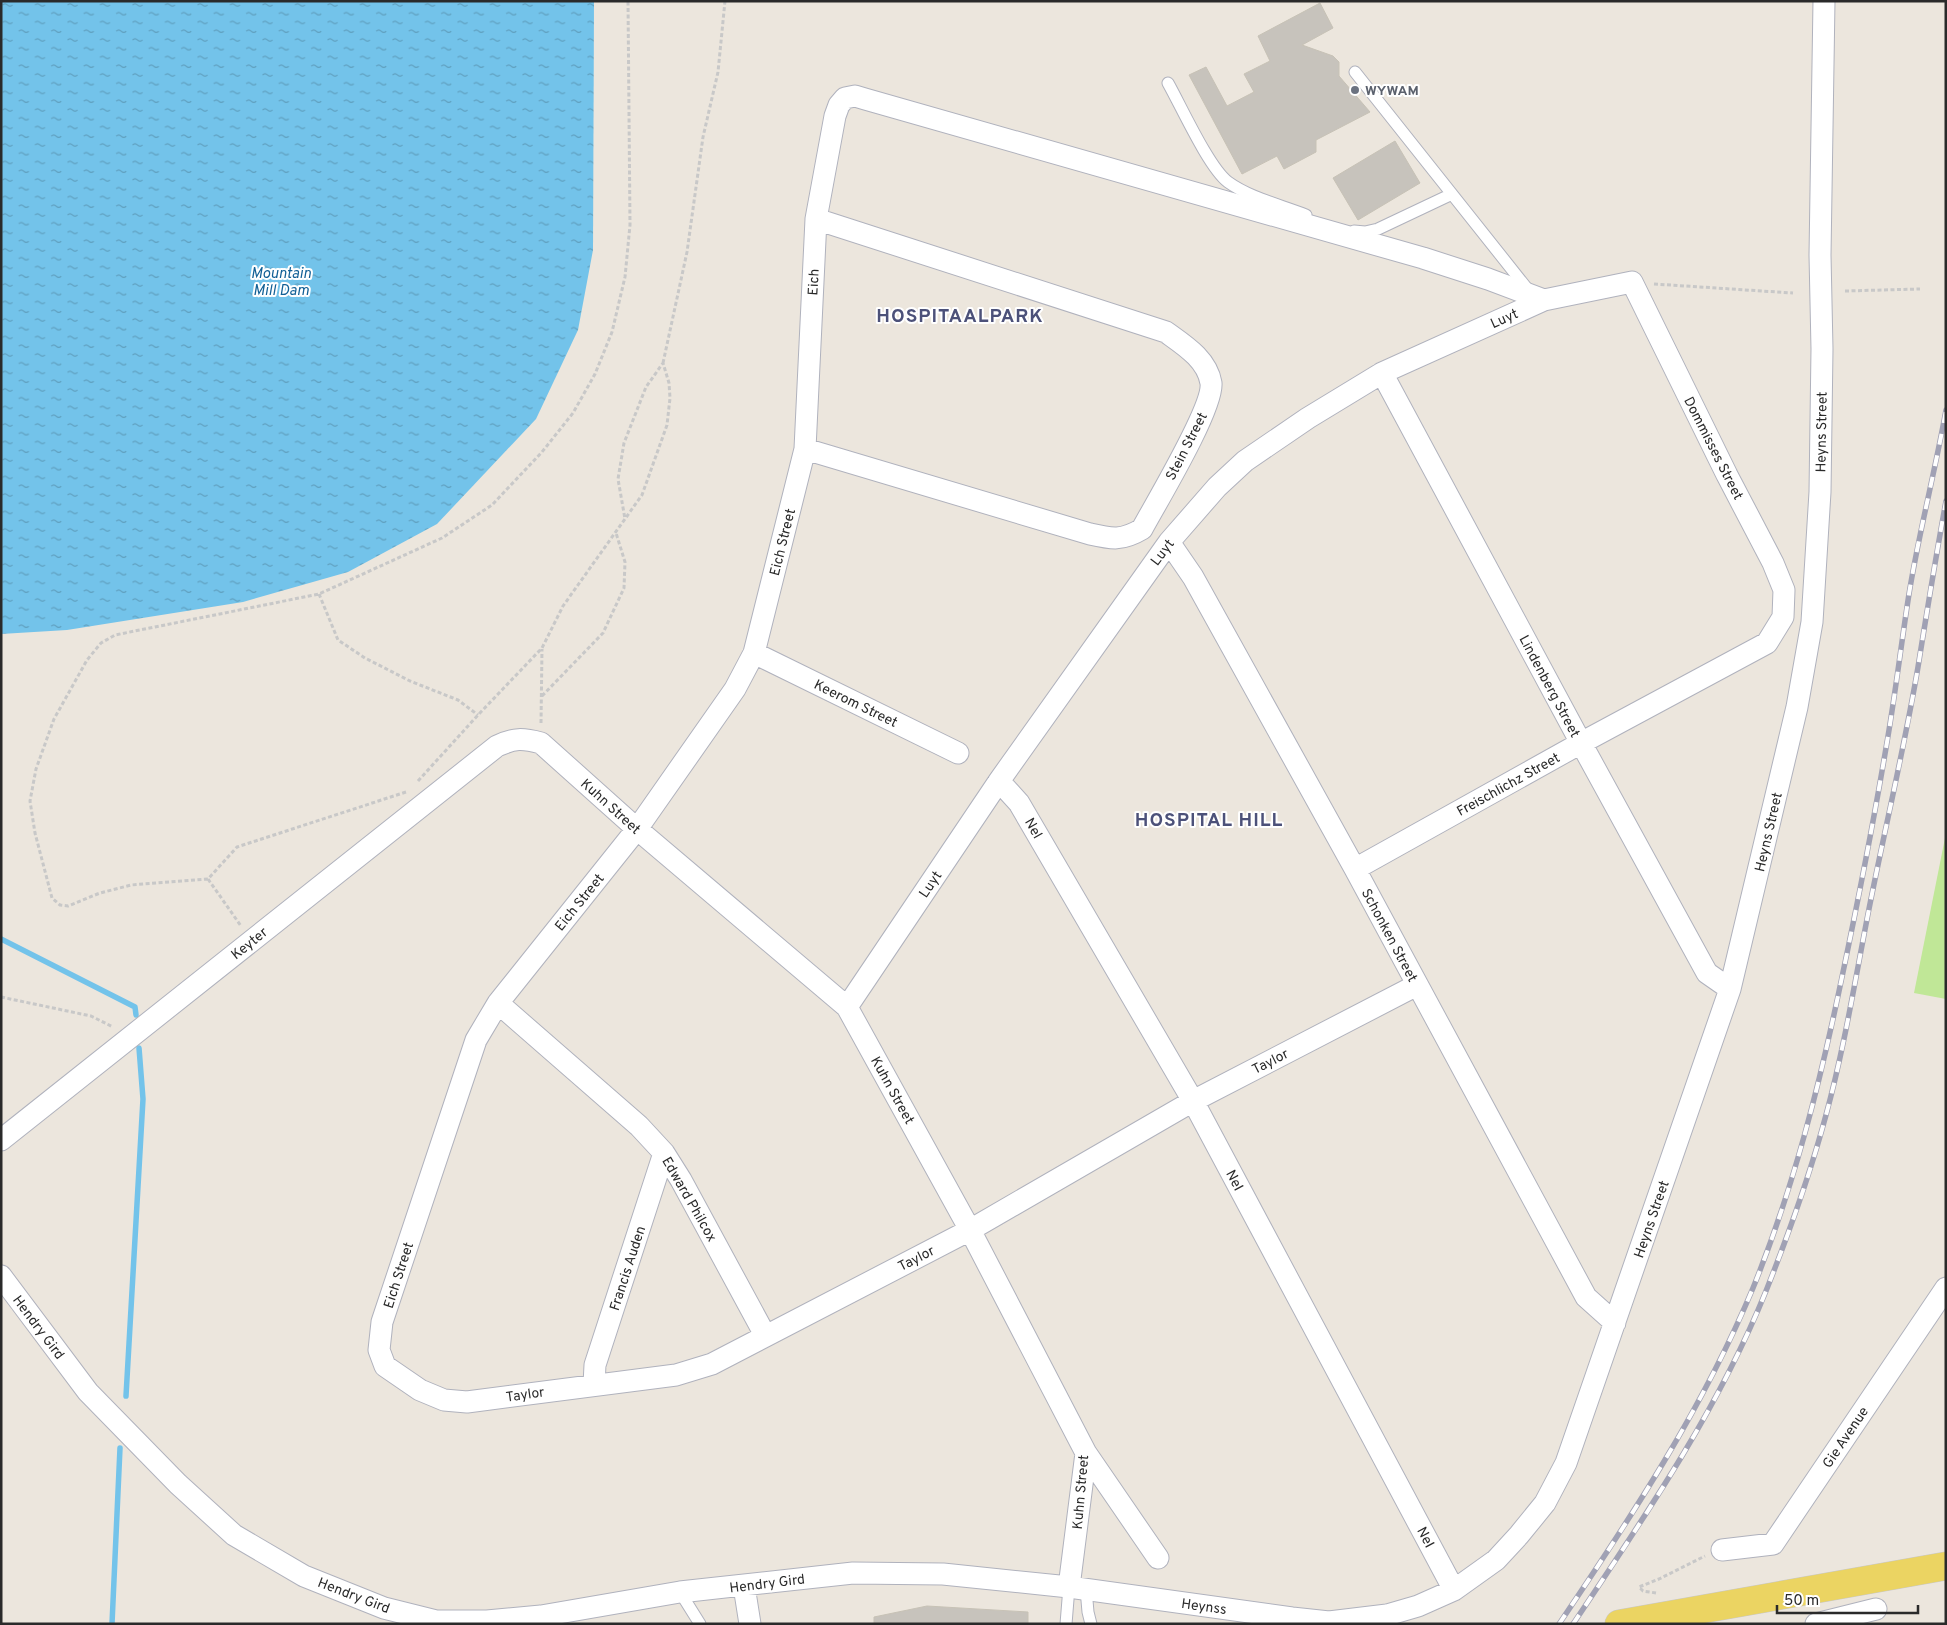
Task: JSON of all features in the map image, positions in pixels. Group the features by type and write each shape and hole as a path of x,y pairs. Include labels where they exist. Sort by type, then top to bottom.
{"main road":[{"path":"1619,1624 1946,1566"}],"street":[{"name":"Heyns Street","path":"1454,1590 1496,1560 1519,1535 1545,1504 1566,1463 1730,989 1789,742 1812,622 1820,492 1822,349 1820,255 1824,1"},
{"name":"Eich","path":"805,449 816,219 834,116 845,98 855,96 865,98 1423,258 1488,278 1539,298"},
{"name":"Stein Street","path":"805,449 1090,534 1111,539 1128,537 1142,529 1151,513 1202,416 1211,383 1203,363 1184,345 1166,332 816,219"},
{"name":"Luyt","path":"847,1007 999,781 1169,542 1217,487 1245,462 1308,418 1382,373 1539,298 1632,282"},
{"name":"Dommisses Street","path":"1632,282 1727,475 1773,563 1784,590 1784,617"},
{"name":"Lindenberg Street","path":"1382,373 1706,973 1730,989"},
{"name":"Eich Street","path":"385,1366 378,1350 382,1322 476,1040 498,1003 637,830 735,688 754,653 805,449"},
{"name":"Schonken Street","path":"1169,542 1193,577 1355,869 1586,1298 1615,1323"},
{"name":"Freischlichz Street","path":"1355,869 1581,743 1767,643 1784,617"},
{"name":"Keerom Street","path":"754,653 958,753"},
{"name":"Keyter","path":"1,1140 497,746 512,739 541,743"},
{"name":"Kuhn Street","path":"541,743 637,830 847,1007 970,1230 1086,1453 1078,1588"},
{"name":"Nel","path":"999,781 1019,803 1193,1101 1454,1590"},
{"name":"Taylor","path":"385,1366 420,1390 444,1400 467,1402 594,1384 676,1375 712,1364 970,1230 1193,1101 1417,985"},
{"name":"Edward Philcox","path":"498,1003 639,1126 664,1154 681,1180 766,1335"},
{"name":"Francis Auden","path":"594,1384 595,1365 664,1154"},
{"name":"Hendry Gird","path":"1,1276 88,1392 178,1484 234,1534 304,1576 384,1608 436,1621 487,1622 541,1616 680,1592 853,1573 943,1574 1078,1588"},
{"name":"Gie Avenue","path":"1722,1550 1773,1544 1946,1288"},
{"path":"1086,1453 1158,1558"},
{"path":"744,1586 750,1624"},
{"name":"Heynss","path":"1078,1588 1329,1622 1387,1614 1418,1606 1454,1590"},
{"path":"1816,1624 1876,1609"}],"lane":[{"path":"1355,72 1452,194 1539,298"},
{"path":"1168,83 1210,159 1221,175 1227,181 1254,196 1348,230 1365,232 1378,229 1452,194"},
{"path":"1066,1624 1078,1588"},
{"path":"1078,1588 1091,1624"},
{"path":"680,1592 700,1624"}],"path":[{"path":"407,799 411,791 237,847 208,879 131,885 100,893 68,906 60,905 52,898 30,801 36,768 54,719 87,660 101,642 115,635 319,594 442,538 492,505 542,452 573,413 595,374 612,332 625,277 630,225 628,1"},
{"path":"625,519 618,479 624,443 646,387 663,363 687,252 703,137 718,72 725,1"},
{"path":"1632,282 1793,293"},
{"path":"1845,291 1920,289"},
{"path":"414,786 542,648 563,606 642,495 667,425 670,398 669,383 663,363"},
{"path":"542,696 603,633 624,588 624,562 616,532"},
{"path":"319,594 338,640 365,658 410,681 458,700 478,715"},
{"path":"541,743 542,648"},
{"path":"208,879 252,940"},
{"path":"1,996 91,1016 132,1036"},
{"path":"1639,1587 1659,1579 1698,1558 1722,1550"}],"green space":[{"path":"1946,833 1946,999 1914,993"}],"water":[{"name":"Mountain Mill Dam","path":"1,1 594,1 593,250 578,330 536,419 437,524 348,572 243,602 67,630 1,634"}],"building":[{"path":"1320,3 1333,28 1302,45 1333,56 1339,62 1339,76 1370,112 1316,140 1316,152 1284,169 1277,156 1242,174 1189,75 1206,67 1227,106 1254,92 1244,74 1270,61 1258,36"},
{"path":"1395,141 1420,183 1358,220 1333,178"},
{"path":"927,1606 1028,1612 1028,1624 874,1624 874,1617"}],"waterway":[{"path":"1,939 135,1007 136,1015"},
{"path":"126,1396 143,1099 139,1048"},
{"path":"112,1624 120,1448"}],"railway":[{"path":"1559,1624 1613,1543 1689,1419 1712,1376 1753,1288 1781,1212 1805,1134 1834,1017 1871,834 1913,571 1946,410"},
{"path":"1573,1624 1653,1503 1703,1421 1726,1378 1766,1291 1806,1182 1826,1115 1844,1040 1912,698 1946,501"}],"place":[{"name":"WYWAM","path":"1355,90"}],"district":[{"name":"HOSPITAALPARK","path":"960,315"},
{"name":"HOSPITAL HILL","path":"1209,819"}]}
